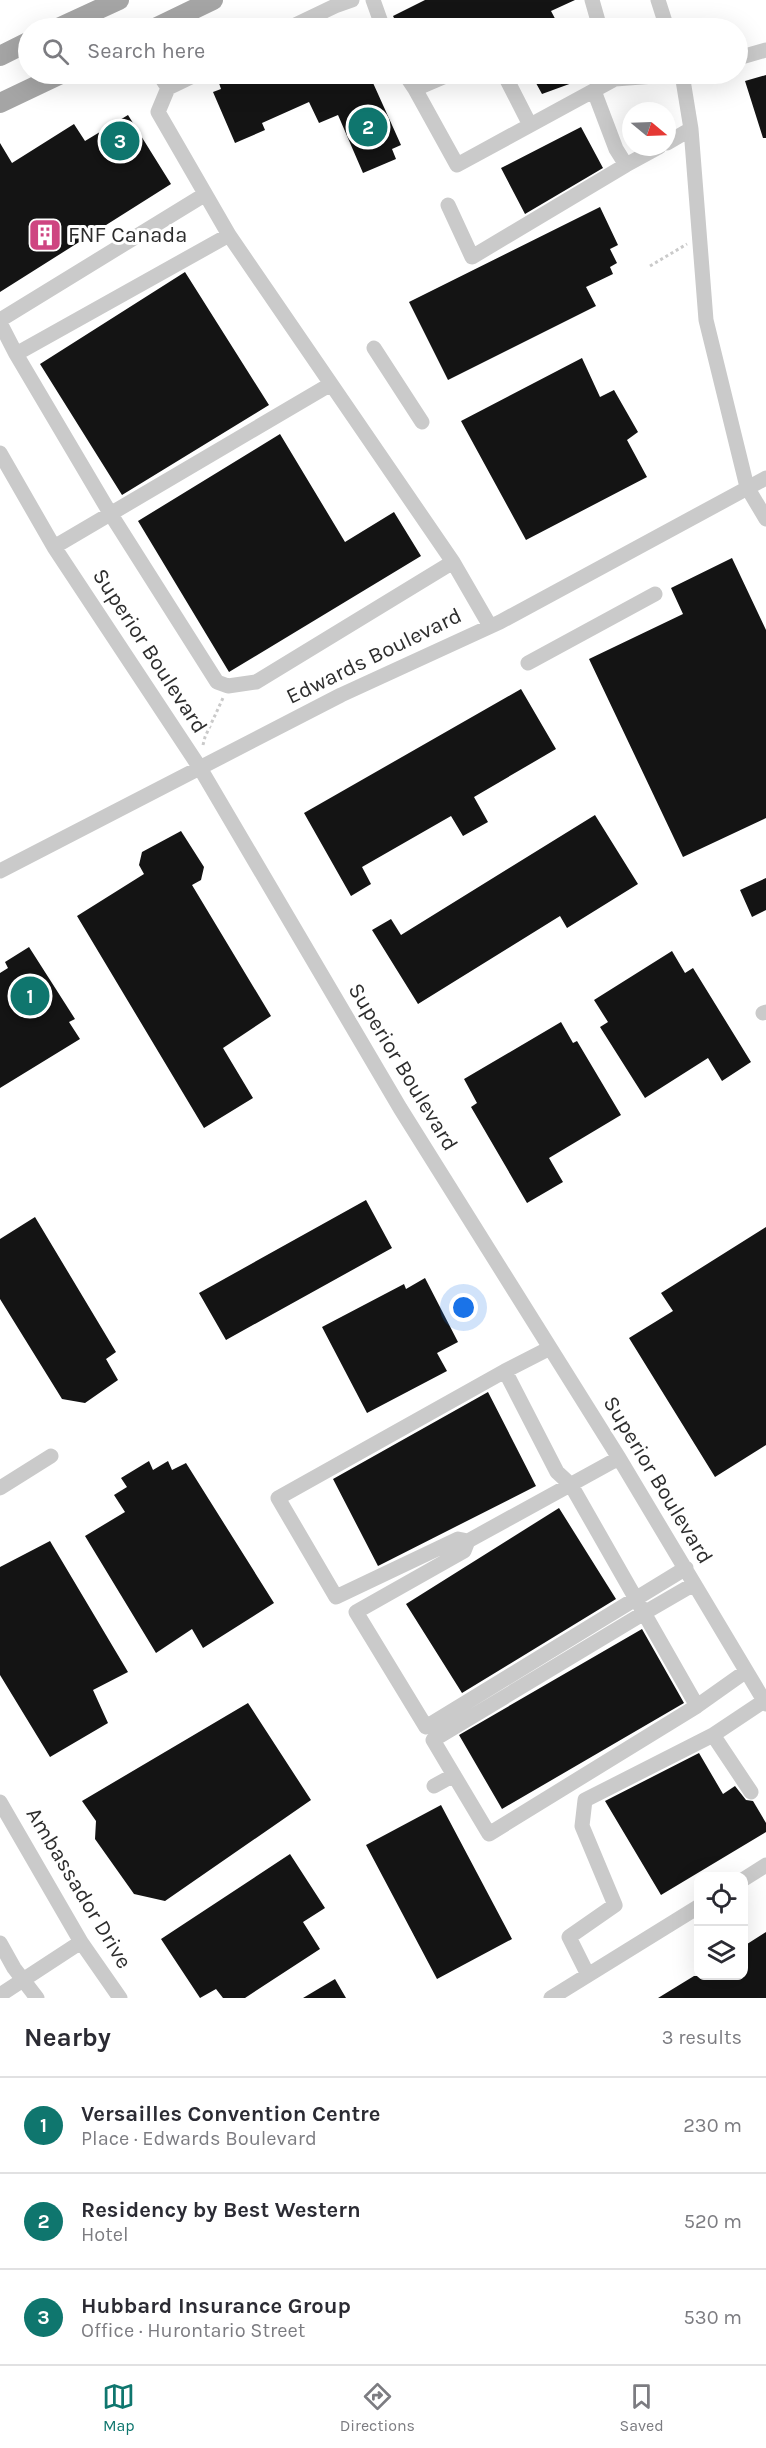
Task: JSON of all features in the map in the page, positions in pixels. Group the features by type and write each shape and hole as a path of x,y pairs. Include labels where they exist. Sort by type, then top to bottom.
{"main road":[{"path":"80,18 119,0"},
{"path":"176,18 213,0"},
{"path":"0,56 18,47"},
{"path":"0,103 40,84"}],"street":[{"path":"309,18 352,0"},
{"path":"373,0 380,18"},
{"path":"591,0 597,18"},
{"path":"658,0 664,18"},
{"path":"748,55 766,50"},
{"path":"165,84 168,88"},
{"path":"176,84 168,88 158,112 204,195 453,562 490,626"},
{"path":"412,84 457,165 604,84"},
{"path":"415,89 427,84"},
{"path":"509,84 530,125"},
{"path":"683,84 692,129 706,320 747,487 766,519"},
{"path":"594,91 616,149 626,165"},
{"path":"676,138 692,129"},
{"path":"448,205 472,257 642,156"},
{"path":"204,195 0,322 16,354 110,513 217,682 228,686 256,682 453,562"},
{"path":"16,354 229,235"},
{"path":"374,348 422,422"},
{"path":"54,547 332,384"},
{"name":"Superior Boulevard","path":"0,453 54,547 200,768 400,1108 619,1458 765,1703"},
{"name":"Edwards Boulevard","path":"0,871 341,695 490,626 766,478"},
{"path":"528,663 656,594"},
{"path":"468,1541 458,1539 336,1597 278,1498 550,1348"},
{"path":"505,1371 557,1472 571,1485 697,1706"},
{"path":"0,1488 51,1456"},
{"path":"619,1458 468,1541 464,1551 356,1612 426,1727 640,1607 694,1584"},
{"path":"686,1568 640,1607 433,1740 489,1834 697,1706 745,1672"},
{"path":"588,1975 569,1937 615,1905 582,1826 585,1800 712,1735 765,1703"},
{"path":"712,1735 751,1792"},
{"path":"434,1786 453,1774"},
{"name":"Ambassador Drive","path":"0,1802 6,1824 81,1942 120,1998"},
{"path":"748,1876 766,1865"},
{"path":"552,1998 694,1910"},
{"path":"0,1995 81,1942"},
{"path":"0,1943 37,1998"}],"path":[{"path":"650,266 699,237"},
{"path":"200,768 205,737 228,686"}],"building":[{"path":"425,0 575,0 551,11 555,18 394,18 393,16"},
{"path":"766,75 766,138 763,138 746,84 748,84 748,80"},
{"path":"219,84 374,84 401,145 392,149 396,159 363,173 338,115 319,123 309,102 262,123 265,130 235,143 213,92 221,89"},
{"path":"536,84 569,84 542,94"},
{"name":"FNF Canada","path":"128,115 171,184 0,292 0,143 12,163 74,124 85,141"},
{"path":"581,127 603,168 525,214 501,168"},
{"path":"600,207 618,245 610,249 617,263 610,267 613,274 586,287 596,306 448,380 409,302"},
{"path":"185,272 269,405 122,495 40,364"},
{"path":"582,358 600,397 614,390 638,432 627,440 647,477 526,540 461,421"},
{"path":"280,434 345,542 394,512 421,556 229,672 138,521"},
{"path":"732,558 766,630 766,818 683,857 589,659 683,614 671,588"},
{"path":"521,689 556,749 474,797 488,822 463,836 451,816 362,867 371,884 351,896 304,813"},
{"path":"595,815 638,884 567,928 560,916 418,1004 372,930 391,919 401,935"},
{"path":"181,831 204,867 201,880 192,885 271,1016 223,1048 253,1098 204,1128 77,916 144,874 139,865 142,852"},
{"path":"766,878 766,910 752,917 740,890"},
{"path":"29,947 75,1019 69,1022 80,1039 0,1088 0,973 8,968 5,962"},
{"path":"672,951 685,973 693,968 751,1062 722,1081 708,1058 645,1098 600,1027 608,1022 594,1000"},
{"path":"561,1022 573,1043 577,1041 621,1115 549,1158 563,1182 527,1203 471,1107 477,1103 464,1079"},
{"path":"366,1200 392,1248 226,1340 199,1293"},
{"path":"35,1217 116,1352 106,1359 118,1380 85,1403 62,1399 0,1299 0,1239"},
{"path":"766,1227 766,1445 715,1477 629,1338 673,1311 661,1293"},
{"path":"425,1278 458,1342 437,1353 447,1371 367,1413 322,1327 404,1284 406,1289"},
{"path":"488,1392 536,1486 378,1566 333,1479"},
{"path":"149,1461 153,1470 168,1461 172,1470 186,1463 274,1603 203,1648 192,1629 156,1653 85,1536 125,1512 114,1495 127,1487 121,1478"},
{"path":"559,1508 616,1599 462,1693 406,1604"},
{"path":"50,1541 128,1672 93,1690 108,1723 50,1757 0,1675 0,1567"},
{"path":"642,1629 684,1703 502,1809 459,1735"},
{"path":"248,1703 311,1800 165,1901 134,1894 95,1839 96,1821 82,1801"},
{"path":"699,1753 723,1794 735,1786 746,1800 753,1801 766,1823 766,1832 699,1872 694,1872 694,1875 661,1895 605,1801"},
{"path":"441,1805 512,1939 437,1979 366,1845"},
{"path":"290,1854 325,1908 303,1922 320,1949 245,1998 223,1998 216,1989 200,1998 161,1939"},
{"path":"766,1932 766,1998 658,1998 694,1976 694,1980 748,1980 748,1943"},
{"path":"335,1979 346,1998 303,1998"}],"place":[{"name":"Residency by Best Western","path":"368,127"},
{"name":"Hubbard Insurance Group","path":"120,141"},
{"name":"FNF Canada","path":"45,235"},
{"name":"Versailles Convention Centre","path":"30,996"}]}
